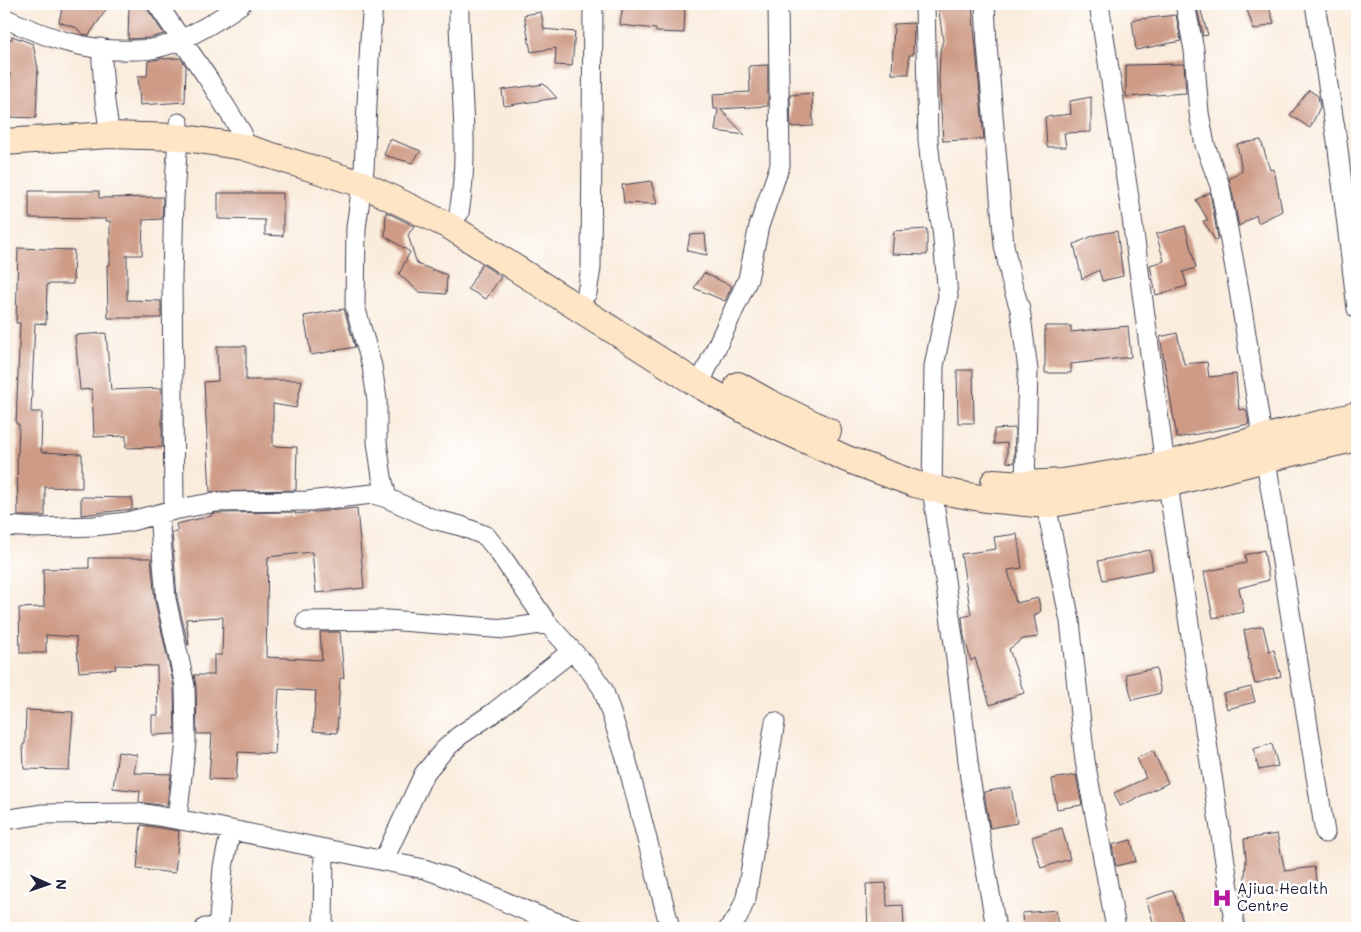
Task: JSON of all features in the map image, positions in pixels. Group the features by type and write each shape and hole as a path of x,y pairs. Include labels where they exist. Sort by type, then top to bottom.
{"street":[{"path":"157,4 182,40 243,140"},
{"path":"4,18 39,34 74,45 119,51 155,49 182,40 241,4"},
{"path":"373,4 363,176 356,228 355,306 372,366 376,400 377,442 387,498"},
{"path":"458,4 458,45 464,134 464,187 459,213"},
{"path":"587,293 591,268 593,4"},
{"path":"704,376 748,279 759,226 780,165 778,4"},
{"path":"925,4 930,168 942,229 948,296 934,366 932,479 970,778 996,928"},
{"path":"985,4 986,44 1004,245 1012,284 1020,309 1028,370 1025,484"},
{"path":"1099,4 1235,928"},
{"path":"1185,4 1194,50 1199,113 1205,145 1220,186 1239,290 1324,834"},
{"path":"1315,4 1337,141 1357,309"},
{"path":"101,48 108,122"},
{"path":"4,129 108,122 179,130 243,140 363,176 459,213 587,293 704,376"},
{"path":"4,142 179,130"},
{"path":"177,819 186,742 185,686 166,599 166,512 175,219 174,197 179,130"},
{"path":"363,176 704,376 768,402 932,479 986,499 1046,505 1167,475 1264,448 1357,415"},
{"path":"1264,448 1357,438"},
{"path":"932,479 1025,484 1167,475"},
{"path":"4,526 38,528 94,526 127,522 216,502 308,501 373,494 387,498 434,519 462,526 486,536 546,623 588,668 603,688 626,758 670,928"},
{"path":"1046,505 1070,621 1085,761 1116,928"},
{"path":"306,621 387,620 506,629 546,623"},
{"path":"383,861 424,774 443,751 459,736 493,713 572,651"},
{"path":"729,928 738,917 746,898 775,722"},
{"path":"4,820 43,814 92,812 140,813 177,819 424,869 455,879 549,921 575,928"},
{"path":"205,928 212,928 219,920 223,867 231,830"},
{"path":"323,928 324,850"}],"building":[{"path":"63,4 110,4 89,35 82,34 77,28 59,22"},
{"path":"129,4 146,4 164,34 149,38 128,39"},
{"path":"623,4 685,4 684,33 656,32 656,29 620,25"},
{"path":"938,4 972,4 984,139 943,141 939,80 940,51 943,40"},
{"path":"1196,4 1199,4 1208,35 1203,36"},
{"path":"1245,4 1268,4 1274,23 1254,30"},
{"path":"541,12 544,29 575,32 572,66 555,65 556,48 531,52 524,15"},
{"path":"1176,15 1181,41 1136,50 1132,20"},
{"path":"914,23 913,55 909,55 909,74 892,74 894,24"},
{"path":"12,36 33,44 38,68 36,118 8,117 10,73 4,82 4,41 12,39"},
{"path":"180,58 186,66 185,102 140,105 138,76 147,76 148,61"},
{"path":"1184,64 1186,93 1126,97 1126,65"},
{"path":"768,65 768,106 720,109 745,135 715,131 718,109 714,109 713,94 750,92 749,66"},
{"path":"544,84 557,98 504,106 502,90"},
{"path":"1309,90 1318,96 1320,107 1310,128 1290,115"},
{"path":"812,93 813,126 791,127 790,95"},
{"path":"1091,97 1091,132 1064,133 1066,147 1047,147 1045,117 1071,114 1070,101"},
{"path":"390,139 421,151 412,163 384,155"},
{"path":"1261,140 1270,170 1274,169 1282,211 1258,223 1256,215 1239,226 1229,179 1242,171 1237,144"},
{"path":"651,181 657,204 624,203 622,185"},
{"path":"29,191 99,191 99,198 163,197 162,219 143,220 142,255 127,255 127,300 161,301 161,318 108,318 107,265 110,265 110,221 106,221 106,219 29,218"},
{"path":"1210,192 1218,239 1216,241 1203,221 1208,220 1196,200"},
{"path":"218,193 283,193 283,236 265,235 265,220 218,219"},
{"path":"386,212 414,226 408,235 417,264 447,275 446,294 419,292 399,274 410,252 385,236"},
{"path":"1185,226 1196,268 1183,272 1187,286 1156,295 1150,265 1164,261 1156,234"},
{"path":"927,229 927,255 892,254 894,231"},
{"path":"1117,231 1123,276 1102,281 1099,270 1082,279 1074,244 1095,235"},
{"path":"705,234 707,255 687,251 690,235"},
{"path":"18,248 74,250 73,284 47,284 46,324 35,323 31,412 42,412 41,452 82,454 82,488 45,487 45,516 18,516 17,453 19,424 16,424 20,323 16,323"},
{"path":"482,264 501,277 486,299 468,289"},
{"path":"704,273 732,286 725,301 694,288"},
{"path":"344,309 355,347 311,355 304,316"},
{"path":"1045,326 1071,326 1071,332 1128,326 1131,357 1071,364 1071,373 1045,373"},
{"path":"106,333 111,390 162,388 162,447 126,448 126,436 94,437 92,389 80,390 75,335"},
{"path":"1177,333 1184,364 1207,362 1209,377 1236,374 1239,410 1246,409 1249,424 1177,438 1160,337"},
{"path":"217,346 246,346 246,380 302,380 296,408 273,404 273,446 297,447 296,490 210,492 204,382 218,381"},
{"path":"957,370 973,370 974,423 958,423"},
{"path":"1015,428 1014,463 1007,462 1007,443 994,444 994,429"},
{"path":"81,497 132,498 132,509 81,515"},
{"path":"357,508 364,588 316,593 312,552 268,557 266,657 322,660 320,632 340,632 344,678 340,678 337,733 313,731 316,691 279,689 275,754 238,752 236,780 209,779 212,734 197,734 194,675 214,675 214,655 222,655 223,617 186,619 188,645 177,597 172,532 178,532 176,524 217,513 295,512 295,514"},
{"path":"1017,534 1022,568 1008,570 1016,603 1038,598 1041,611 1034,616 1038,637 1023,639 1009,649 1024,693 990,705 975,658 971,661 964,636 962,617 971,615 961,554 996,549 994,537"},
{"path":"1150,550 1153,570 1103,580 1098,561"},
{"path":"1264,550 1269,580 1239,588 1244,612 1213,618 1204,572 1246,563 1245,555"},
{"path":"89,558 151,558 155,601 174,687 175,734 152,735 152,715 158,715 157,666 115,665 116,669 79,672 76,637 46,635 46,653 20,653 19,608 44,607 43,569 89,568"},
{"path":"1263,626 1269,651 1274,650 1281,676 1255,684 1244,630"},
{"path":"1156,668 1161,693 1132,700 1126,674"},
{"path":"1251,687 1255,702 1227,709 1223,694"},
{"path":"26,710 73,712 69,770 24,769 23,744 25,744"},
{"path":"1272,744 1278,766 1259,770 1253,749"},
{"path":"1153,751 1168,783 1120,806 1114,793 1146,778 1137,758"},
{"path":"118,752 137,755 134,773 171,774 167,806 139,802 140,791 113,788"},
{"path":"1076,775 1082,805 1057,809 1052,779"},
{"path":"1011,787 1017,823 990,828 984,792"},
{"path":"141,825 179,831 175,873 137,869"},
{"path":"1062,828 1070,859 1041,868 1032,837"},
{"path":"1277,834 1285,871 1314,867 1317,885 1244,895 1246,859 1244,839"},
{"path":"1131,840 1136,861 1116,866 1112,845"},
{"path":"886,883 887,906 903,905 904,928 868,928 866,884"},
{"path":"1173,890 1185,928 1155,928 1146,899"},
{"path":"1056,910 1058,928 1023,928 1022,913"}],"place":[{"name":"Ajiua Health Centre","path":"1222,898"}]}
